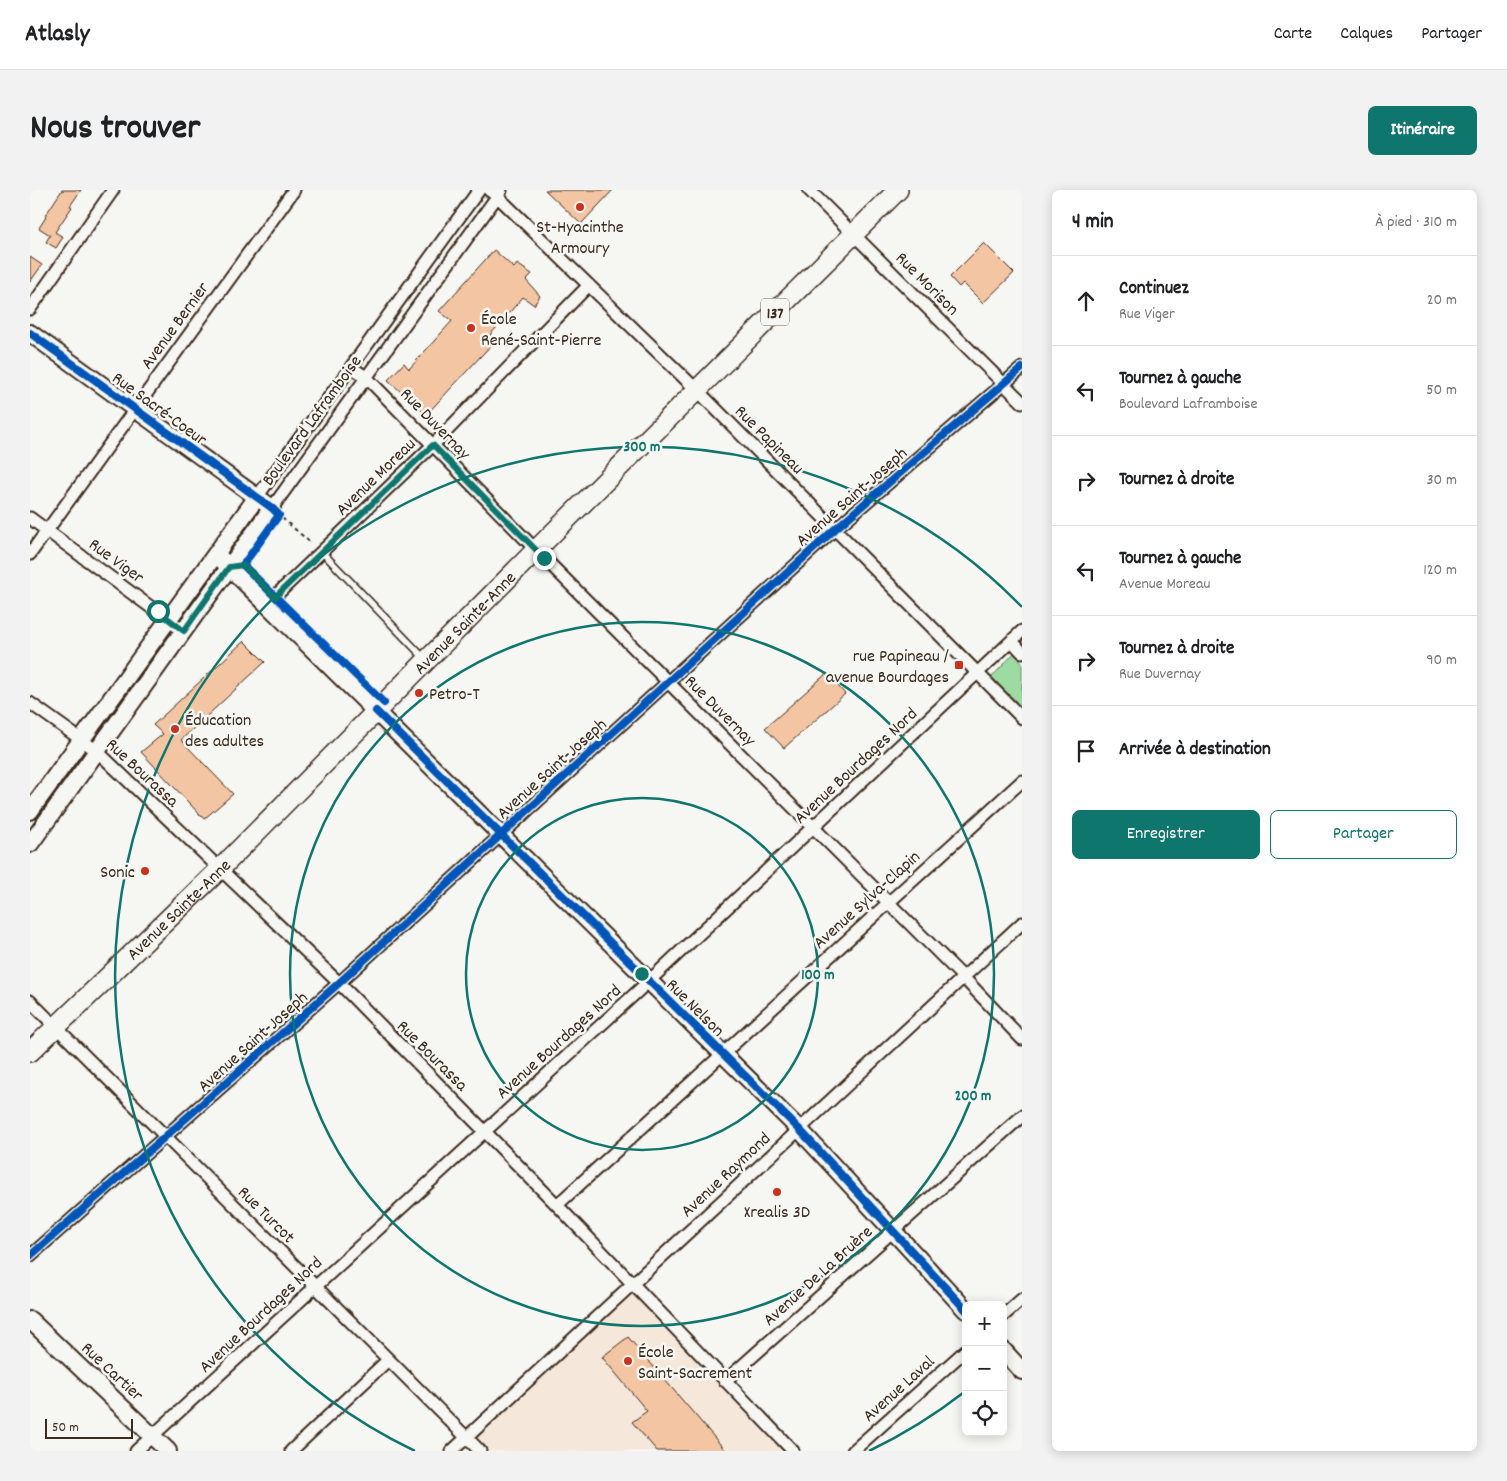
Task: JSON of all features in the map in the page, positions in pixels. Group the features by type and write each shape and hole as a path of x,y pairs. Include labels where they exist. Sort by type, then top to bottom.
{"main road":[{"name":"Avenue Sainte-Anne","path":"30,1052 220,869 536,550 898,190"}],"street":[{"path":"30,309 113,190"},
{"name":"Avenue Bernier","path":"30,554 294,190"},
{"name":"Boulevard Laframboise","path":"30,811 479,190"},
{"name":"Rue Morison","path":"809,190 1022,402"},
{"name":"Boulevard Laframboise","path":"30,844 229,567 275,515 366,377 496,192"},
{"name":"Rue Papineau","path":"496,192 697,390 1022,718"},
{"name":"Avenue Moreau","path":"268,604 433,445 589,285"},
{"name":"Rue Sacré-Coeur","path":"30,334 257,497 275,515"},
{"name":"Rue Duvernay","path":"351,367 366,377 536,550 889,902 1022,1039"},
{"name":"Avenue Saint-Joseph","path":"30,1256 338,984 835,529 1022,368"},
{"name":"Rue Viger","path":"30,518 184,631"},
{"name":"Rue Nelson","path":"216,554 799,1129 962,1306"},
{"name":"Avenue Bourdages Nord","path":"136,1451 649,981 1022,631"},
{"path":"1012,641 1022,652"},
{"name":"Rue Bourassa","path":"30,703 97,751 338,984 557,1206 794,1451"},
{"name":"Avenue Sylva-Clapin","path":"557,1206 1022,781"},
{"name":"Avenue Raymond","path":"452,1451 1022,922"},
{"name":"Rue Turcot","path":"30,1001 480,1451"},
{"name":"Avenue De La Bruère","path":"725,1380 1022,1116"},
{"path":"1007,1312 1022,1299"},
{"name":"Rue Cartier","path":"30,1320 168,1451"},
{"name":"Avenue Laval","path":"853,1451 962,1354"},
{"path":"1007,1354 1022,1371"},
{"path":"291,1451 388,1360"}],"lane":[{"path":"322,552 427,660"}],"path":[{"path":"275,515 322,552"}],"shaded area":[{"name":"École Saint-Sacrement","path":"632,1284 794,1451 480,1451 467,1438"}],"green space":[{"path":"1014,653 1022,662 1022,712 989,680"}],"building":[{"path":"62,190 81,190 55,232 63,237 56,248 46,242 50,235 39,228"},
{"name":"St-Hyacinthe Armoury","path":"545,190 613,190 581,224"},
{"path":"984,243 1014,273 983,303 963,283 959,287 950,277"},
{"name":"École René-Saint-Pierre","path":"494,250 514,268 517,264 532,274 526,280 540,296 534,305 523,297 490,335 495,341 426,415 388,380 404,363 409,369 452,321 439,311"},
{"path":"30,257 42,265 30,282"},
{"name":"Éducation des adultes","path":"244,641 265,662 181,740 233,794 204,819 141,752 163,734 153,725"},
{"path":"827,673 845,694 784,748 765,728"},
{"path":"628,1337 726,1451 657,1451 632,1422 647,1411 602,1357"}],"cycle path":[{"path":"30,333 272,508 279,515 243,565 384,703"},
{"path":"30,1256 339,983 835,529 1022,368"},
{"path":"376,711 799,1129 962,1306"}],"place":[{"name":"St-Hyacinthe Armoury","path":"580,207"},
{"name":"École René-Saint-Pierre","path":"471,328"},
{"name":"rue Papineau / avenue Bourdages","path":"959,665"},
{"name":"Petro-T","path":"419,693"},
{"name":"Éducation des adultes","path":"175,729"},
{"name":"Sonic","path":"145,871"},
{"name":"Xrealis 3D","path":"777,1192"},
{"name":"École Saint-Sacrement","path":"628,1361"}],"route":[{"path":"158,611 184,631 229,567 243,565 275,597 433,445 544,558"}]}
